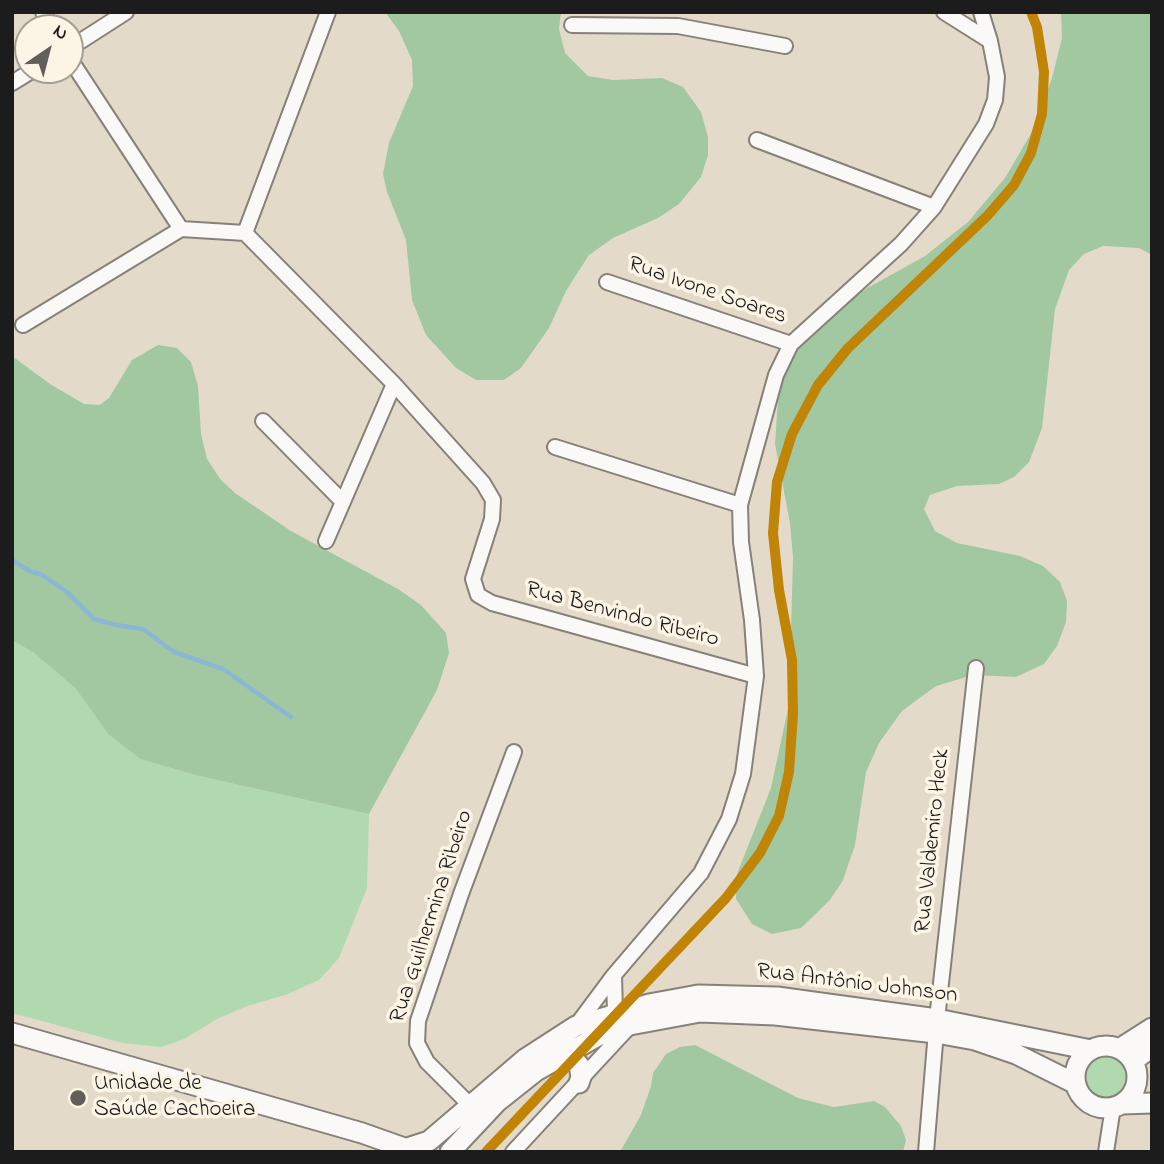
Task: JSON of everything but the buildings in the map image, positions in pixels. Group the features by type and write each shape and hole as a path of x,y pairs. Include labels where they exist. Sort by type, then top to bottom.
{"main road":[{"name":"Rua Antônio Johnson","path":"619,1023 698,995 732,994 777,997 1091,1050"},
{"path":"450,1152 475,1111 525,1059 576,1026 619,1023"},
{"path":"12,1033 362,1133 406,1151 429,1141 536,1071 619,1023"},
{"name":"Rua Antônio Johnson","path":"937,1026 1016,1054 1076,1084"},
{"path":"1118,1106 1135,1090 1135,1070 1152,1028"},
{"path":"1135,1070 1100,1047 1091,1050 1078,1065 1076,1084 1086,1100 1104,1108 1152,1103"},
{"path":"1135,1070 1152,1047"},
{"path":"565,1054 579,1065 579,1083"},
{"path":"362,1133 377,1152"}],"street":[{"path":"84,39 126,12"},
{"path":"245,233 328,12"},
{"path":"944,12 990,41"},
{"path":"576,1026 614,975 701,873 729,819 743,774 756,676 752,620 741,542 740,505 776,375 792,344 901,244 934,207 986,124 995,100 997,76 981,12"},
{"path":"572,26 681,19 785,46"},
{"path":"84,80 181,229"},
{"path":"757,140 934,207"},
{"path":"23,325 181,229 245,233 394,384 326,541"},
{"name":"Rua Ivone Soares","path":"607,282 792,344"},
{"name":"Rua Benvindo Ribeiro","path":"394,384 483,483 493,500 492,519 473,579 478,595 492,603 756,676"},
{"path":"263,421 343,502"},
{"path":"555,447 740,505"},
{"name":"Rua Valdemiro Heck","path":"926,1152 976,668"},
{"name":"Rua Guilhermina Ribeiro","path":"475,1111 427,1062 417,1043 418,1021 461,894 514,752"},
{"path":"513,1152 595,1066 619,1023 614,975"},
{"path":"1105,1152 1118,1106"}],"green space":[{"path":"385,12 561,12 559,29 565,53 588,76 613,80 662,78 683,87 701,112 708,137 708,155 701,177 679,204 658,218 613,238 589,255 566,291 549,328 521,368 504,380 476,380 456,368 426,335 412,300 406,240 387,192 383,174 389,143 413,86 412,60 399,31"},
{"path":"1061,12 1152,12 1152,255 1139,248 1103,246 1084,254 1069,270 1055,309 1042,428 1029,462 1014,477 999,484 957,486 930,495 924,509 935,531 957,543 1020,556 1043,566 1060,582 1067,601 1066,622 1057,646 1044,664 1016,677 973,675 936,686 902,711 879,743 866,772 855,845 843,880 830,900 801,928 772,934 752,924 736,899 737,874 771,788 789,704 793,557 790,523 775,444 778,399 786,372 800,344 828,310 925,256 968,222 1005,178 1033,130 1052,78 1062,38"},
{"path":"158,345 177,348 191,362 198,386 201,434 207,459 221,480 235,493 291,531 398,589 421,605 446,633 449,653 437,690 369,814 199,776 140,759 108,734 76,689 34,653 12,640 12,356 50,384 84,404 100,405 109,398 132,360"},
{"path":"12,640 34,653 76,689 108,734 140,759 199,776 369,814 367,888 339,958 319,980 285,995 247,1006 217,1019 184,1039 161,1047 123,1043 12,1013"},
{"path":"695,1045 798,1098 834,1107 874,1101 885,1107 901,1126 906,1140 903,1152 620,1152 641,1115 653,1073 666,1054 680,1047"},
{"path":"1106,1056 1121,1063 1128,1078 1121,1093 1106,1100 1091,1093 1084,1078 1091,1063"}],"waterway":[{"path":"12,560 42,575 67,592 94,619 143,629 174,652 223,669 291,717"}],"transit line":[{"path":"486,1152 726,898 760,853 779,816 789,772 793,714 792,660 779,590 773,533 777,482 792,434 818,385 848,348 988,215 1014,185 1031,153 1042,114 1044,72 1037,27 1031,12"}],"place":[{"name":"Unidade de Saúde Cachoeira","path":"78,1098"}]}
